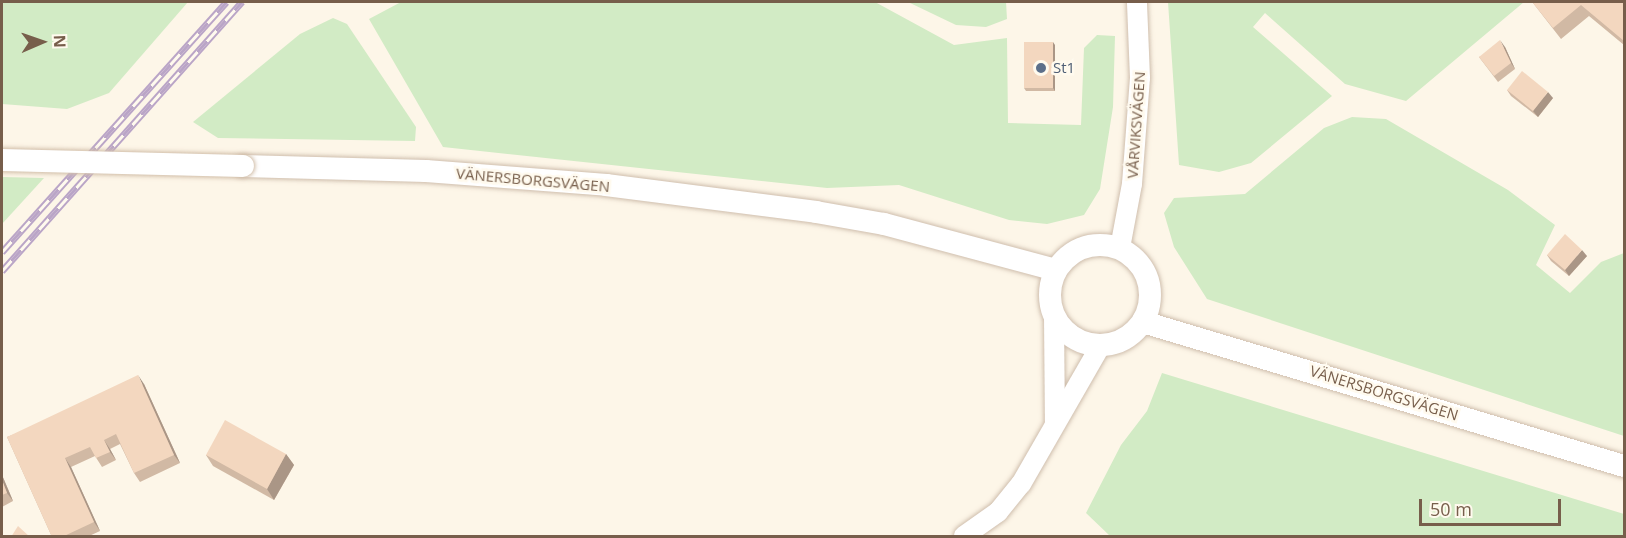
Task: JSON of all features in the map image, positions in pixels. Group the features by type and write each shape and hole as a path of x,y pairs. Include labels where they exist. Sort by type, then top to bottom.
{"main road":[{"name":"VÄNERSBORGSVÄGEN","path":"2,160 426,171 723,200 884,224 1056,270"},
{"path":"1084,247 1120,248 1146,275 1150,304 1143,322 1124,339 1101,345 1075,339 1054,316 1049,293 1056,270 1084,247"},
{"name":"VÄNERSBORGSVÄGEN","path":"1143,322 1624,466"}],"street":[{"name":"VÅRVIKSVÄGEN","path":"1120,248 1138,102 1137,2"},
{"path":"1054,316 1055,424"},
{"path":"964,537 998,512 1022,484 1101,345"}],"green space":[{"path":"2,2 188,2 109,93 67,109 2,104"},
{"path":"401,2 875,2 954,45 1007,38 1008,123 1081,125 1084,48 1097,35 1115,36 1113,107 1100,189 1084,215 1047,224 1009,220 899,185 827,188 443,147 369,19"},
{"path":"908,2 1006,2 1007,19 986,27 956,25"},
{"path":"1168,2 1524,2 1406,101 1345,84 1265,13 1253,27 1332,96 1251,163 1219,172 1179,165"},
{"path":"333,18 347,24 416,127 415,141 218,138 193,122 300,34"},
{"path":"1352,117 1386,119 1508,190 1555,225 1536,265 1570,293 1601,262 1624,253 1624,436 1207,299 1174,247 1164,213 1174,198 1245,194 1324,128"},
{"path":"2,177 44,178 2,224"},
{"path":"1162,373 1624,514 1624,536 1110,536 1086,513 1121,445 1147,411"}],"building":[{"path":"1534,2 1624,2 1624,41 1581,5 1553,28"},
{"path":"1500,40 1511,63 1494,76 1479,57"},
{"name":"St1","path":"1024,42 1053,42 1053,88 1024,88"},
{"path":"1522,71 1548,92 1533,111 1507,90"},
{"path":"1565,234 1582,250 1565,270 1547,255"},
{"path":"138,375 174,455 134,473 116,434 104,440 110,452 96,458 90,447 65,458 94,522 62,537 52,537 7,437"},
{"path":"225,420 286,454 267,489 206,455"},
{"path":"2,480 7,493 2,495"},
{"path":"18,526 30,537 11,537"}],"railway":[{"path":"2,252 226,2"},
{"path":"2,271 242,2"}],"place":[{"name":"St1","path":"1041,68"}]}
